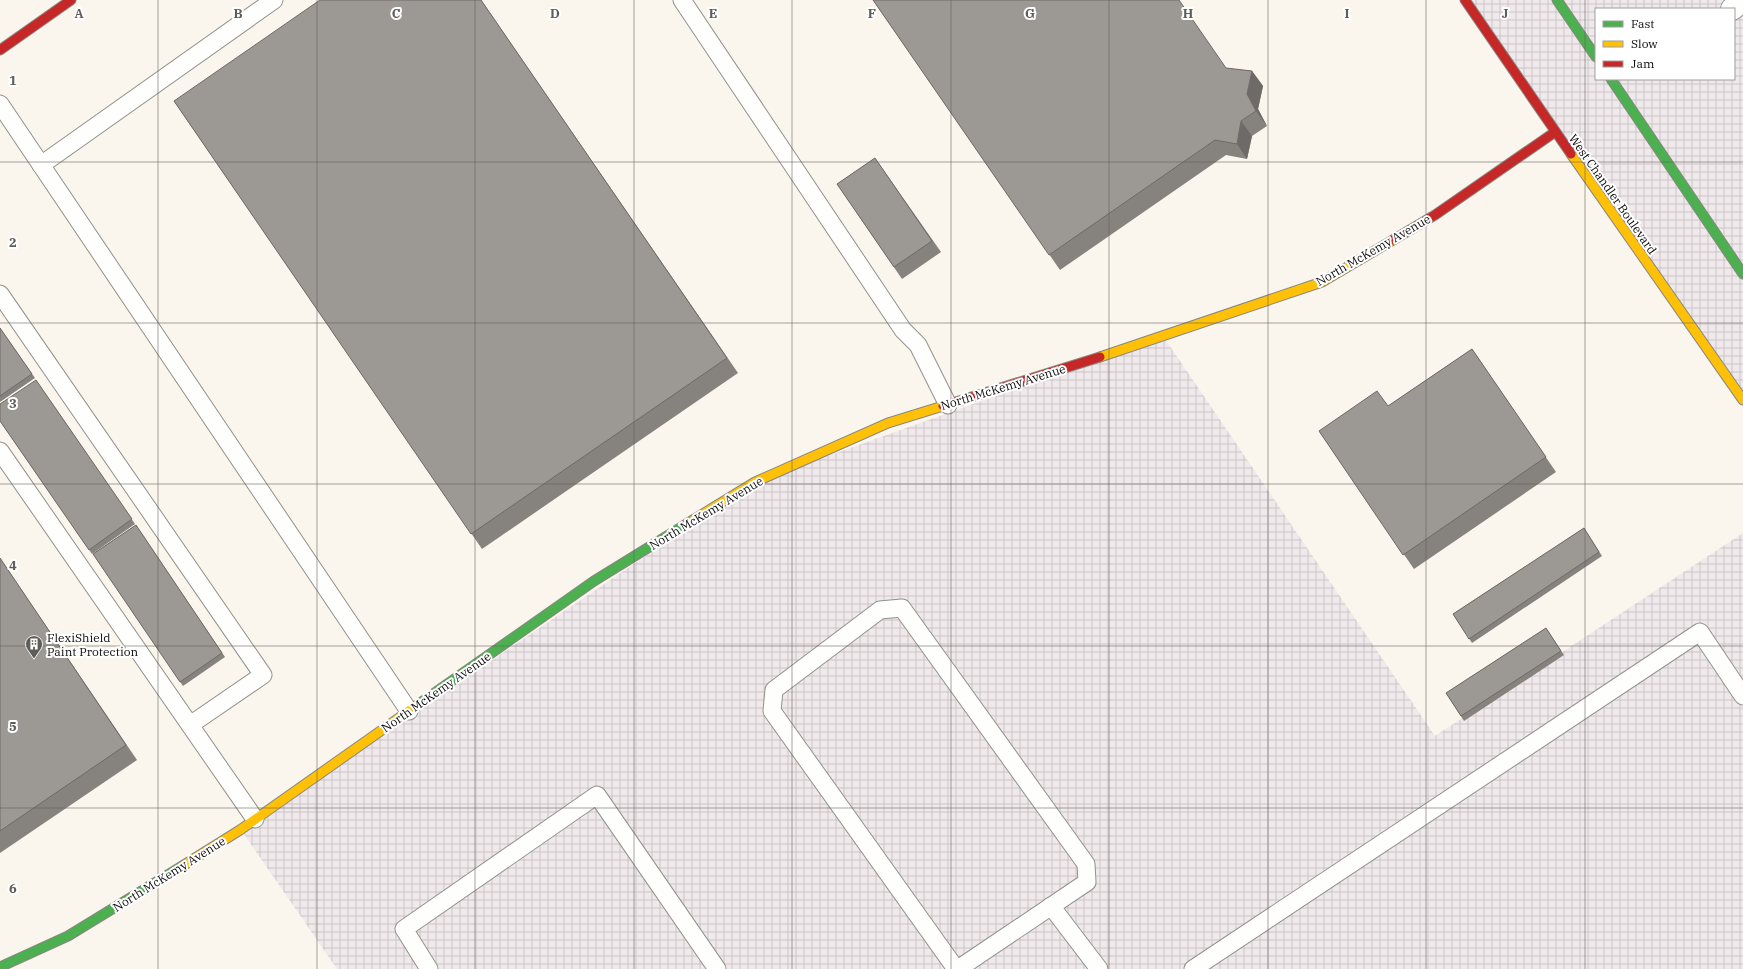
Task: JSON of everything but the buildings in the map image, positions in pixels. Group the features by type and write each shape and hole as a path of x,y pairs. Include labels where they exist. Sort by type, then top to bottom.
{"street":[{"path":"0,50 71,0"},
{"name":"West Chandler Boulevard","path":"1465,0 1555,132 1743,400"},
{"path":"1557,0 1595,56"},
{"path":"1733,8 1743,1"},
{"path":"1618,82 1743,274"},
{"name":"North McKemy Avenue","path":"0,967 68,936 255,820 594,581 755,482 888,423 1103,356 1322,282 1435,215 1555,132"}],"lane":[{"path":"42,165 274,0"},
{"path":"682,0 903,330 918,345 948,405"},
{"path":"0,104 409,711"},
{"path":"0,294 263,675 190,726"},
{"path":"0,451 255,820"},
{"path":"902,608 1086,864 1087,882 957,969 772,711 774,690 880,610 902,608"},
{"path":"1193,969 1700,632 1743,696"},
{"path":"430,969 404,929 597,795 717,969"},
{"path":"1051,906 1099,969"}],"shaded area":[{"path":"1469,0 1743,0 1743,398"},
{"path":"1163,336 1435,736 1743,533 1743,969 337,969 241,830 755,482"}],"traffic: fast":[{"path":"1557,0 1595,56"},
{"path":"1612,80 1743,274"},
{"path":"416,706 594,581 693,520"},
{"path":"0,967 68,936 184,865"}],"traffic: slow":[{"path":"1571,154 1743,400"},
{"path":"1100,357 1322,282 1393,240"},
{"path":"693,520 755,482 888,423 943,406"},
{"path":"184,865 240,830 416,706"}],"traffic: jam":[{"path":"0,50 71,0"},
{"path":"1465,0 1571,154"},
{"path":"1393,240 1435,215 1555,132"},
{"path":"943,406 1100,357"}],"place":[{"name":"FlexiShield Paint Protection","path":"34,659"}]}
